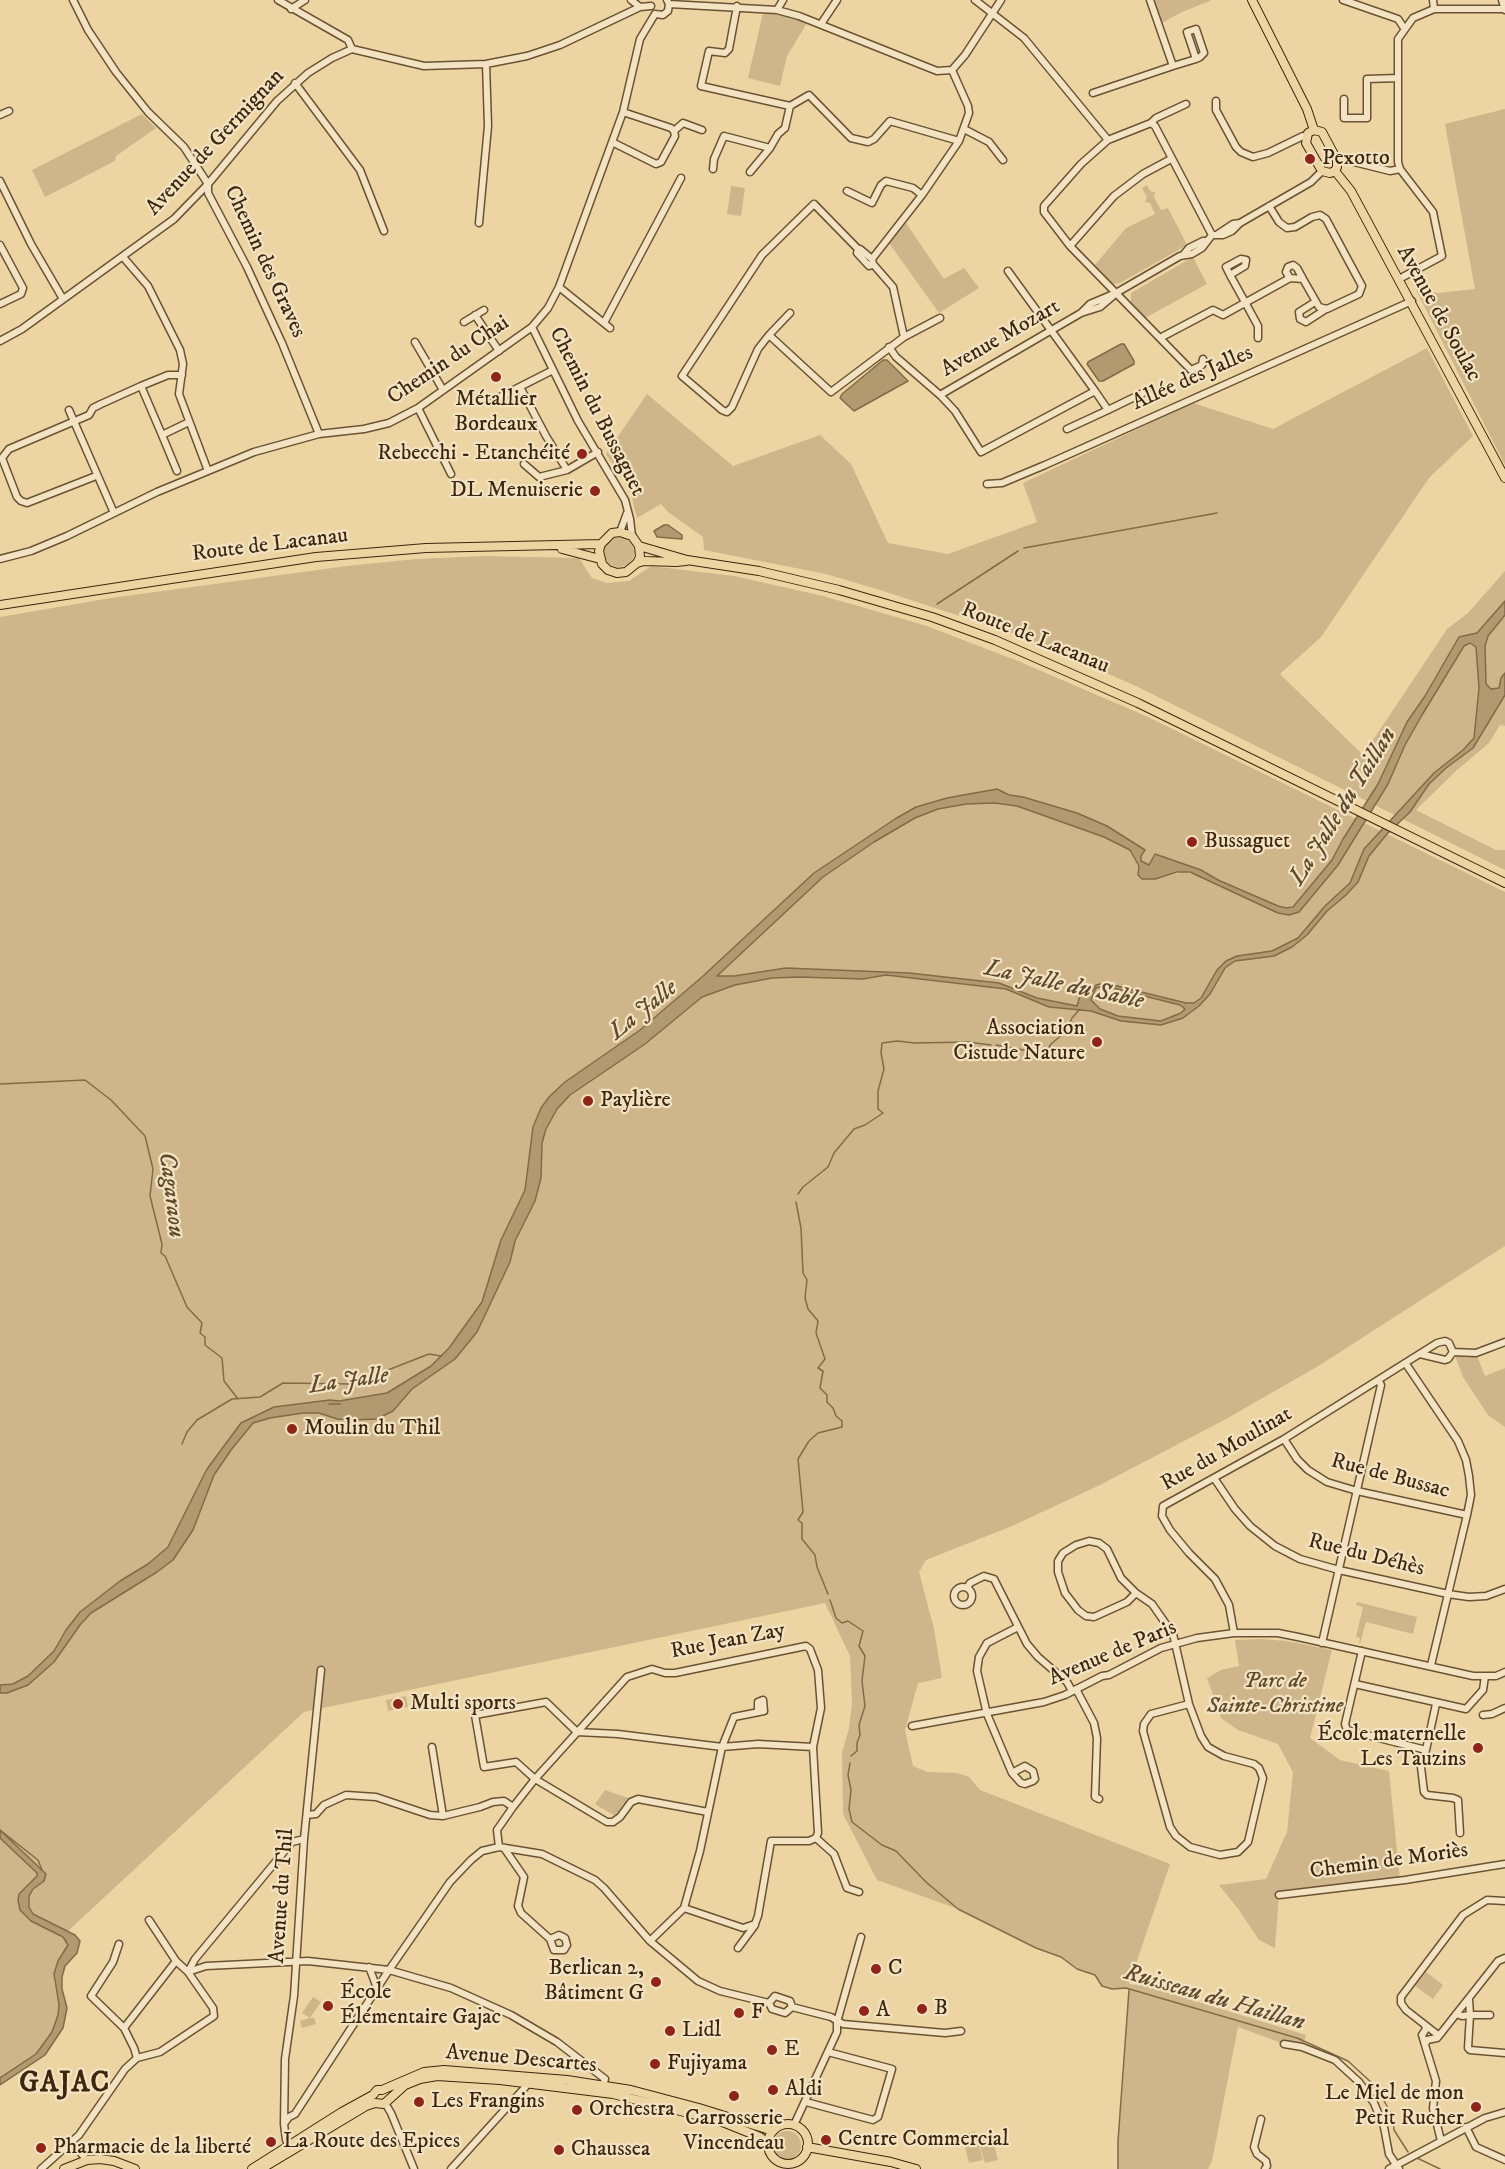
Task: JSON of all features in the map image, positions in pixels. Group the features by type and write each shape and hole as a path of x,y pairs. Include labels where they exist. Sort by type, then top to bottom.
{"main road":[{"path":"1252,0 1307,109 1314,129"},
{"path":"1314,129 1322,132 1337,160 1335,171 1330,173 1322,171 1306,143 1306,136 1314,129"},
{"name":"Avenue de Soulac","path":"1335,171 1351,191 1412,301 1505,478"},
{"path":"620,532 632,536 639,546 640,558 637,563 626,572 617,573 608,570 600,559 601,544 607,536 620,532"},
{"path":"546,546 601,544"},
{"path":"546,546 600,559"},
{"name":"Route de Lacanau","path":"0,604 316,557 426,548 546,546"},
{"path":"639,546 687,560"},
{"path":"637,563 653,560 676,562 687,560"},
{"name":"Route de Lacanau","path":"687,560 759,572 839,590 921,614 995,640 1138,702 1505,883"},
{"name":"Avenue Descartes","path":"252,2169 374,2099 377,2091 424,2072 444,2070 533,2077 631,2090 772,2131"},
{"name":"Avenue Descartes","path":"386,2101 405,2085 437,2076 529,2083 613,2094 720,2121 760,2137 768,2144 771,2155 787,2164 801,2159 807,2147"},
{"path":"374,2099 380,2105 386,2101 386,2092 382,2090"},
{"path":"768,2144 772,2131 782,2125 794,2125 806,2136 807,2147 891,2162 916,2169"},
{"name":"Avenue Descartes","path":"261,2169 291,2147"},
{"path":"64,2169 77,2166 87,2160 100,2159 114,2161 135,2169"}],"street":[{"name":"Chemin des Graves","path":"73,0 88,30 116,72 148,112 184,147 208,184 208,193 247,267 282,343 319,434"},
{"path":"278,0 348,40 352,49 424,66 486,63 527,56 560,45 652,3 655,14 666,14 668,2 777,10 821,24 937,71 952,70 965,55 1001,0"},
{"path":"291,9 304,0"},
{"path":"631,0 640,7"},
{"path":"777,10 783,0"},
{"path":"821,24 837,0"},
{"path":"975,0 1024,38 1108,140"},
{"path":"1150,0 1173,66"},
{"path":"1343,0 1398,19 1404,28"},
{"path":"1433,0 1434,9"},
{"path":"1399,279 1442,256 1433,212 1400,169 1397,142 1398,39 1413,18 1434,9 1504,10 1502,0"},
{"path":"737,6 729,49 724,52 709,51 701,86 789,106 809,95 850,138 868,142 874,139 890,121 959,141"},
{"name":"Chemin du Chai","path":"0,559 31,551 254,452 319,434 364,429 389,423 418,408 532,327 548,308 559,287 623,112 639,39 655,14"},
{"name":"Avenue de Germignan","path":"1,338 22,329 174,219 208,184 295,83 324,62 352,49"},
{"path":"1094,93 1196,59"},
{"path":"479,224 488,126 486,63"},
{"path":"872,262 922,195 959,141 964,129 969,113 968,106 952,70"},
{"path":"1344,99 1344,118 1367,118 1367,79 1398,78"},
{"path":"295,83 360,170 384,231"},
{"path":"1216,101 1216,110 1240,152 1253,157 1268,153 1306,136"},
{"path":"1186,104 1156,118 1151,123 1108,140 1081,164 1044,206 1044,212 1070,246 1191,370 1202,364 1203,359"},
{"path":"750,172 785,128 789,106"},
{"path":"0,115 9,111"},
{"path":"623,112 674,131"},
{"path":"674,131 682,123 702,130"},
{"path":"1151,123 1155,126 1212,237"},
{"path":"964,129 989,142 1003,160"},
{"path":"612,142 654,163 659,163 675,136 674,131"},
{"path":"713,169 714,159 724,136 770,148"},
{"path":"1070,246 1114,196 1143,174 1172,159"},
{"path":"1337,160 1342,159 1390,171 1400,169"},
{"name":"Avenue Mozart","path":"940,395 1081,313 1090,304 1116,293 1184,255 1189,248 1233,224 1240,223 1311,182 1322,171"},
{"path":"604,323 681,178"},
{"path":"0,181 31,244 63,300"},
{"path":"847,191 872,203 881,185 886,181 913,188 922,195"},
{"path":"790,313 758,349 732,407 727,412 682,376 762,255 814,204 860,249 893,287 904,337"},
{"path":"1269,206 1279,222 1287,228 1295,227 1320,215 1326,219 1362,286 1359,294 1306,322 1300,319 1299,312 1315,302"},
{"path":"0,244 21,284 22,291 0,304"},
{"path":"123,257 148,286 180,350 183,364 178,386 179,394 208,471"},
{"path":"1290,278 1286,272 1288,267 1293,265 1297,268 1315,302 1319,307 1327,309"},
{"path":"1008,271 1107,410"},
{"path":"1230,275 1258,326 1258,338"},
{"path":"1160,338 1213,310 1222,315 1290,278 1302,279"},
{"path":"559,287 610,328"},
{"name":"Allée des Jalles","path":"987,484 1002,483 1046,465 1412,301"},
{"path":"464,322 484,310"},
{"path":"475,315 499,351"},
{"path":"769,335 831,392 904,337 940,318"},
{"name":"Chemin du Bussaguet","path":"532,327 578,421 625,500 632,536"},
{"path":"415,342 443,390"},
{"path":"889,348 955,411 981,452 1095,391"},
{"path":"494,400 553,370"},
{"path":"96,476 27,503 17,497 2,458 9,449 75,422 89,415 93,408 101,404 168,375 182,375"},
{"path":"141,386 177,471"},
{"path":"520,387 567,470"},
{"path":"1067,429 1147,391"},
{"path":"418,408 451,474"},
{"path":"69,410 114,513"},
{"path":"162,435 189,422"},
{"path":"524,464 539,477 567,470 598,452"},
{"path":"620,532 627,513"},
{"name":"Rue du Moulinat","path":"1234,1633 1229,1605 1215,1579 1189,1554 1162,1516 1163,1506 1170,1500 1284,1439 1441,1341 1449,1343 1453,1352"},
{"path":"1420,1354 1444,1360 1448,1359 1453,1352 1476,1353 1505,1342"},
{"path":"1406,1364 1458,1441 1466,1460 1471,1495 1431,1665"},
{"path":"1322,1643 1381,1385 1378,1381"},
{"name":"Rue de Bussac","path":"1284,1439 1297,1459 1308,1470 1327,1482 1357,1491 1467,1515"},
{"name":"Rue du Déhès","path":"1214,1478 1235,1509 1263,1539 1300,1559 1448,1594 1469,1597 1486,1596 1505,1589"},
{"path":"1136,1593 1127,1602 1094,1617 1086,1616 1078,1610 1065,1593 1058,1572 1058,1561 1063,1553 1076,1545 1089,1541 1099,1543 1107,1549 1121,1578 1136,1593 1152,1604 1173,1634 1189,1704 1201,1736 1208,1747 1224,1756 1254,1764 1262,1772 1263,1778 1248,1842 1238,1852 1220,1855 1190,1846 1176,1836 1170,1827 1143,1731 1144,1724 1151,1714 1189,1704"},
{"path":"967,1588 970,1583 984,1576 994,1579 1027,1644 1074,1690 1094,1723 1097,1738 1095,1797 1099,1799"},
{"path":"1012,1773 987,1714 977,1671 979,1657 987,1643 1017,1627"},
{"name":"Avenue de Paris","path":"912,1726 1028,1707 1057,1698 1161,1648 1175,1643 1234,1633 1278,1633 1473,1676 1505,1672"},
{"name":"Rue Jean Zay","path":"577,1732 627,1677 652,1669 675,1673 806,1646 810,1649 818,1670 821,1708 813,1747"},
{"path":"1362,1651 1345,1724 1347,1730 1426,1750"},
{"name":"Avenue du Thil","path":"291,2147 286,2140 284,2124 285,2059 297,1960 304,1839 321,1670"},
{"path":"1355,1684 1466,1709 1483,1689 1485,1676"},
{"path":"708,1812 638,1799 631,1802 620,1818 607,1822 535,1779 516,1762 484,1767 476,1715 546,1702 577,1732 626,1735 722,1747 758,1744 813,1747 818,1833 816,1838 809,1841 771,1841 755,1924 738,1948"},
{"path":"1436,1704 1421,1767 1424,1792 1430,1796 1458,1800 1460,1833"},
{"path":"1483,1715 1505,1708"},
{"path":"650,1941 684,1908 700,1851 722,1747 734,1717 758,1712"},
{"path":"550,1939 521,1913 518,1906 524,1877 501,1848 497,1830 535,1779 577,1732"},
{"path":"432,1747 443,1816"},
{"path":"307,1815 316,1814 324,1805 346,1795 376,1797 430,1815 443,1816 494,1802 504,1801 513,1807"},
{"path":"816,1838 834,1854 846,1888 859,1892"},
{"path":"188,1972 195,1959 292,1842 304,1839"},
{"path":"284,2124 289,2117 295,2114 389,1970 450,1882 482,1851 501,1848 542,1854 595,1880 650,1941 698,1981 720,1990 768,2003 772,2009 785,2013 792,2007"},
{"name":"Chemin de Moriès","path":"1279,1895 1400,1881 1505,1864"},
{"path":"1438,2035 1403,2007 1401,2000 1404,1992 1463,1915 1487,1900 1505,1901"},
{"path":"684,1908 744,1928 755,1924"},
{"path":"41,2169 71,2142 91,2118 125,2069 137,2058 160,2052 214,2016 213,2008 149,1920"},
{"path":"794,2125 837,2032 837,2022 861,1937"},
{"path":"119,1944 113,1962 91,1996 124,2028 137,2058"},
{"path":"1425,2045 1427,2040 1438,2035 1498,1961 1505,1958"},
{"path":"124,2028 176,1960"},
{"path":"188,1972 206,1966 297,1960 389,1970 451,1988 522,2020 557,2042 604,2079 603,2085"},
{"path":"369,1967 377,1988"},
{"path":"768,2003 775,1996 790,2001 792,2007"},
{"path":"1469,1999 1468,2048 1472,2051 1505,2053"},
{"path":"792,2007 831,2017 837,2022 945,2033 961,2031"},
{"path":"1456,2014 1462,2016 1490,2015"},
{"path":"1425,2025 1426,2029 1422,2035 1436,2081 1433,2108 1441,2141"},
{"path":"1284,2044 1302,2047 1335,2060 1359,2082 1374,2103 1384,2127 1394,2168 1466,2127 1505,2112"},
{"path":"806,2102 873,2120 879,2117 892,2069 828,2052"},
{"path":"451,2169 529,2083"},
{"path":"386,2101 414,2169"},
{"path":"1260,2119 1254,2146 1257,2154 1266,2161 1265,2169"},
{"path":"1466,2127 1476,2147 1505,2160"},
{"path":"71,2142 87,2160"}],"green space":[{"path":"1151,0 1210,0 1210,1 1158,25"},
{"path":"763,13 789,16 807,23 787,56 780,86 748,78"},
{"path":"1505,109 1505,465 1416,290 1438,293 1475,289 1445,124"},
{"path":"142,114 156,128 116,156 115,161 45,197 32,170"},
{"path":"1147,185 1150,191 1155,192 1154,197 1161,210 1168,208 1187,245 1120,283 1113,284 1095,265 1126,228 1155,214 1150,203 1145,202 1147,197 1142,188"},
{"path":"731,186 745,188 741,216 727,214"},
{"path":"906,223 944,279 964,268 979,288 939,313 889,243"},
{"path":"1193,257 1207,284 1145,318 1131,302 1131,293"},
{"path":"1427,348 1473,436 1429,478 1321,637 1280,674 1363,755 1447,629 1468,613 1505,571 1505,726 1500,725 1489,743 1416,810 1496,850 1505,850 1505,870 1136,686 1024,637 826,574 704,550 703,537 668,512 661,504 637,518 630,490 606,454 647,394 733,466 820,435 851,464 888,543 948,554 1037,522 1023,483 1193,403 1273,429"},
{"path":"619,537 630,541 634,552 630,563 619,567 608,563 604,552 608,541"},
{"path":"484,556 579,558 592,578 607,583 629,581 651,566 734,576 823,596 924,625 1018,661 1148,717 1505,892 1505,1246 1320,1365 1226,1419 1100,1485 1012,1526 926,1560 919,1572 934,1629 942,1678 918,1683 905,1730 913,1766 927,1772 957,1773 969,1777 980,1790 1170,1864 1129,1984 1146,1986 1306,2035 1302,2047 1284,2044 1238,2027 1212,2161 1208,2169 1118,2169 1129,1988 1112,1989 1102,1986 1095,1975 1077,1969 1061,1957 1036,1948 958,1909 877,1880 843,1814 842,1753 849,1728 852,1703 850,1656 825,1603 304,1712 68,1931 53,1926 31,1911 30,1893 39,1884 45,1872 0,1830 0,617 111,598 347,566 416,559","holes":["1121,845 1145,850 1141,861 1149,865 1156,854 1201,870 1217,879 1213,883 1184,872 1155,879 1142,879 1138,876 1139,866 1130,850"]},
{"path":"1455,1355 1477,1356 1485,1376 1505,1368 1505,1427 1488,1415 1463,1377"},
{"path":"1357,1602 1417,1617 1413,1634 1366,1622 1360,1644 1360,1638 1356,1637 1363,1607 1356,1605"},
{"name":"Parc de Sainte-Christine","path":"1235,1640 1287,1641 1332,1650 1310,1738 1340,1760 1389,1771 1400,1881 1279,1895 1275,1948 1259,1940 1219,1885 1266,1879 1287,1832 1293,1772 1278,1744 1238,1730 1221,1718 1207,1678 1221,1670 1239,1666"},
{"path":"406,1696 408,1707 388,1711 386,1700"},
{"path":"605,1790 628,1798 615,1816 595,1804"},
{"path":"0,1838 37,1873 37,1876 21,1891 27,1918 63,1937 68,1945 54,1981 59,2005 52,2032 36,2054 0,2078"},
{"path":"1426,1972 1443,1985 1433,1999 1415,1986"},
{"path":"313,1997 321,2002 310,2018 302,2013"},
{"path":"314,2018 316,2024 302,2028 300,2021"},
{"path":"787,2131 797,2135 801,2145 797,2155 787,2159 777,2155 773,2145 777,2135"},
{"path":"975,2131 983,2160 969,2163 962,2135"},
{"path":"991,2133 998,2160 985,2163 977,2136"}],"shaded area":[{"path":"1124,344 1134,364 1099,381 1087,364 1088,362"},
{"path":"883,360 887,360 908,381 854,411 840,398 842,394"},
{"path":"668,525 682,535 682,539 657,537 654,531"},
{"path":"1505,601 1505,615 1488,636 1485,646 1486,684 1491,689 1499,688 1501,678 1505,673 1505,695 1473,748 1429,784 1410,812 1387,834 1369,856 1358,882 1327,911 1307,935 1292,947 1274,956 1235,961 1225,968 1210,994 1183,1018 1161,1025 1121,1021 1091,1011 1049,1007 1006,989 886,975 863,979 772,978 735,985 702,997 645,1044 570,1095 557,1109 546,1129 542,1143 541,1178 535,1201 515,1241 510,1262 477,1332 455,1359 412,1389 393,1411 377,1419 337,1419 319,1413 303,1413 253,1423 214,1475 193,1530 173,1560 91,1613 54,1662 28,1685 7,1693 0,1693 0,1685 13,1684 28,1676 54,1651 80,1612 168,1547 207,1469 241,1423 274,1407 330,1400 339,1401 387,1393 431,1366 449,1348 482,1302 501,1240 525,1190 533,1127 541,1108 549,1097 565,1082 640,1030 702,977 814,873 916,807 947,798 997,789 1009,795 1077,813 1107,826 1145,850 1141,861 1149,865 1155,854 1201,870 1218,880 1278,906 1293,907 1332,860 1378,784 1407,722 1459,637 1477,633","holes":["1470,643 1476,647 1479,688 1474,738 1434,773 1364,849 1350,883 1325,906 1298,938 1272,951 1237,956 1226,961 1217,970 1201,998 1194,1003 1105,983 1096,985 1090,994 1080,995 1077,1006 1037,998 999,983 909,973 786,968 734,976 717,976 823,877 874,842 915,818 938,809 966,804 995,803 1017,806 1104,837 1130,850 1139,866 1138,875 1142,879 1155,879 1177,872 1190,872 1278,913 1289,915 1299,912 1338,865 1388,784 1405,745 1422,715 1464,646","1105,986 1180,1005 1185,1009 1161,1021 1118,1016 1100,1009 1091,1000 1096,988"]},
{"path":"0,1830 46,1874 44,1881 33,1889 29,1896 29,1907 33,1914 75,1935 80,1941 77,1953 65,1966 62,1977 62,1989 67,2008 63,2028 45,2055 0,2085 0,2078 36,2054 52,2032 59,2005 54,1974 58,1961 68,1945 63,1937 31,1921 20,1910 19,1894 37,1876 37,1873 0,1838"}],"waterway":[{"path":"1024,548 1217,513"},
{"path":"937,604 1018,551"},
{"name":"Ruisseau du Haillan","path":"1066,1031 1072,1018 1080,1009"},
{"name":"Ruisseau du Haillan","path":"996,1045 1045,1054 1051,1044 1063,1034"},
{"name":"Ruisseau du Haillan","path":"798,1194 803,1187 828,1167 834,1153 854,1129 865,1125 883,1113 878,1109 878,1091 884,1069 882,1043 897,1041 968,1042 991,1045"},
{"name":"Cagaraou","path":"0,1084 85,1080 111,1100 145,1136 153,1169 150,1196 162,1244 161,1253 165,1256 187,1307 202,1323 200,1333 205,1337 205,1345 222,1358 224,1381 238,1399"},
{"name":"Ruisseau du Haillan","path":"796,1202 801,1228 803,1273 807,1280 805,1298 808,1309 818,1321 816,1333 825,1359 818,1368 823,1371 820,1388 827,1395 827,1402 833,1408 836,1416 842,1421 842,1427 818,1433 809,1441 798,1459 803,1512 798,1520 802,1523 802,1539 815,1555 817,1567 828,1594"},
{"path":"182,1444 187,1432 197,1420 232,1399 260,1397 283,1383 352,1384 429,1354 441,1356"},
{"name":"La Jalle","path":"329,1404 340,1404"},
{"name":"Ruisseau du Haillan","path":"830,1600 836,1618 842,1623 848,1621 863,1631 859,1646 865,1656 862,1681 865,1706 859,1725 857,1751 851,1756"},
{"name":"Ruisseau du Haillan","path":"850,1763 849,1809 852,1822 882,1845 896,1851 926,1882 958,1909 1036,1948 1061,1957 1077,1969 1095,1975 1102,1986 1112,1989 1126,1988 1297,2038 1348,2061 1373,2084 1383,2099 1393,2117 1394,2130 1408,2152"},
{"name":"La Jalle","path":"0,1830 38,1860 42,1870"},
{"path":"1118,2169 1129,1990"},
{"name":"Ruisseau du Haillan","path":"1417,2158 1440,2169"}],"place":[{"name":"Pexotto","path":"1310,159"},
{"name":"Métallier Bordeaux","path":"496,377"},
{"name":"Rebecchi - Etanchéité","path":"582,454"},
{"name":"DL Menuiserie","path":"595,491"},
{"name":"Bussaguet","path":"1192,842"},
{"name":"Association Cistude Nature","path":"1097,1042"},
{"name":"Paylière","path":"588,1101"},
{"name":"Moulin du Thil","path":"292,1429"},
{"name":"Multi sports","path":"398,1704"},
{"name":"École maternelle Les Tauzins","path":"1478,1748"},
{"name":"C","path":"876,1969"},
{"name":"Berlican 2, Bâtiment G","path":"656,1982"},
{"name":"École Élémentaire Gajac","path":"328,2006"},
{"name":"B","path":"922,2009"},
{"name":"A","path":"864,2011"},
{"name":"F","path":"739,2013"},
{"name":"Lidl","path":"670,2031"},
{"name":"E","path":"772,2050"},
{"name":"Fujiyama","path":"655,2064"},
{"name":"Aldi","path":"773,2090"},
{"name":"Carrosserie Vincendeau","path":"734,2096"},
{"name":"Les Frangins","path":"419,2102"},
{"name":"Le Miel de mon Petit Rucher","path":"1476,2107"},
{"name":"Orchestra","path":"577,2110"},
{"name":"Centre Commercial","path":"826,2140"},
{"name":"La Route des Epices","path":"271,2142"},
{"name":"Pharmacie de la liberté","path":"41,2148"},
{"name":"Chaussea","path":"559,2150"}],"district":[{"name":"GAJAC","path":"65,2085"}],"water label":[{"name":"La Jalle du Taillan","path":"1344,807"},
{"name":"La Jalle du Sable","path":"1064,986"}]}
